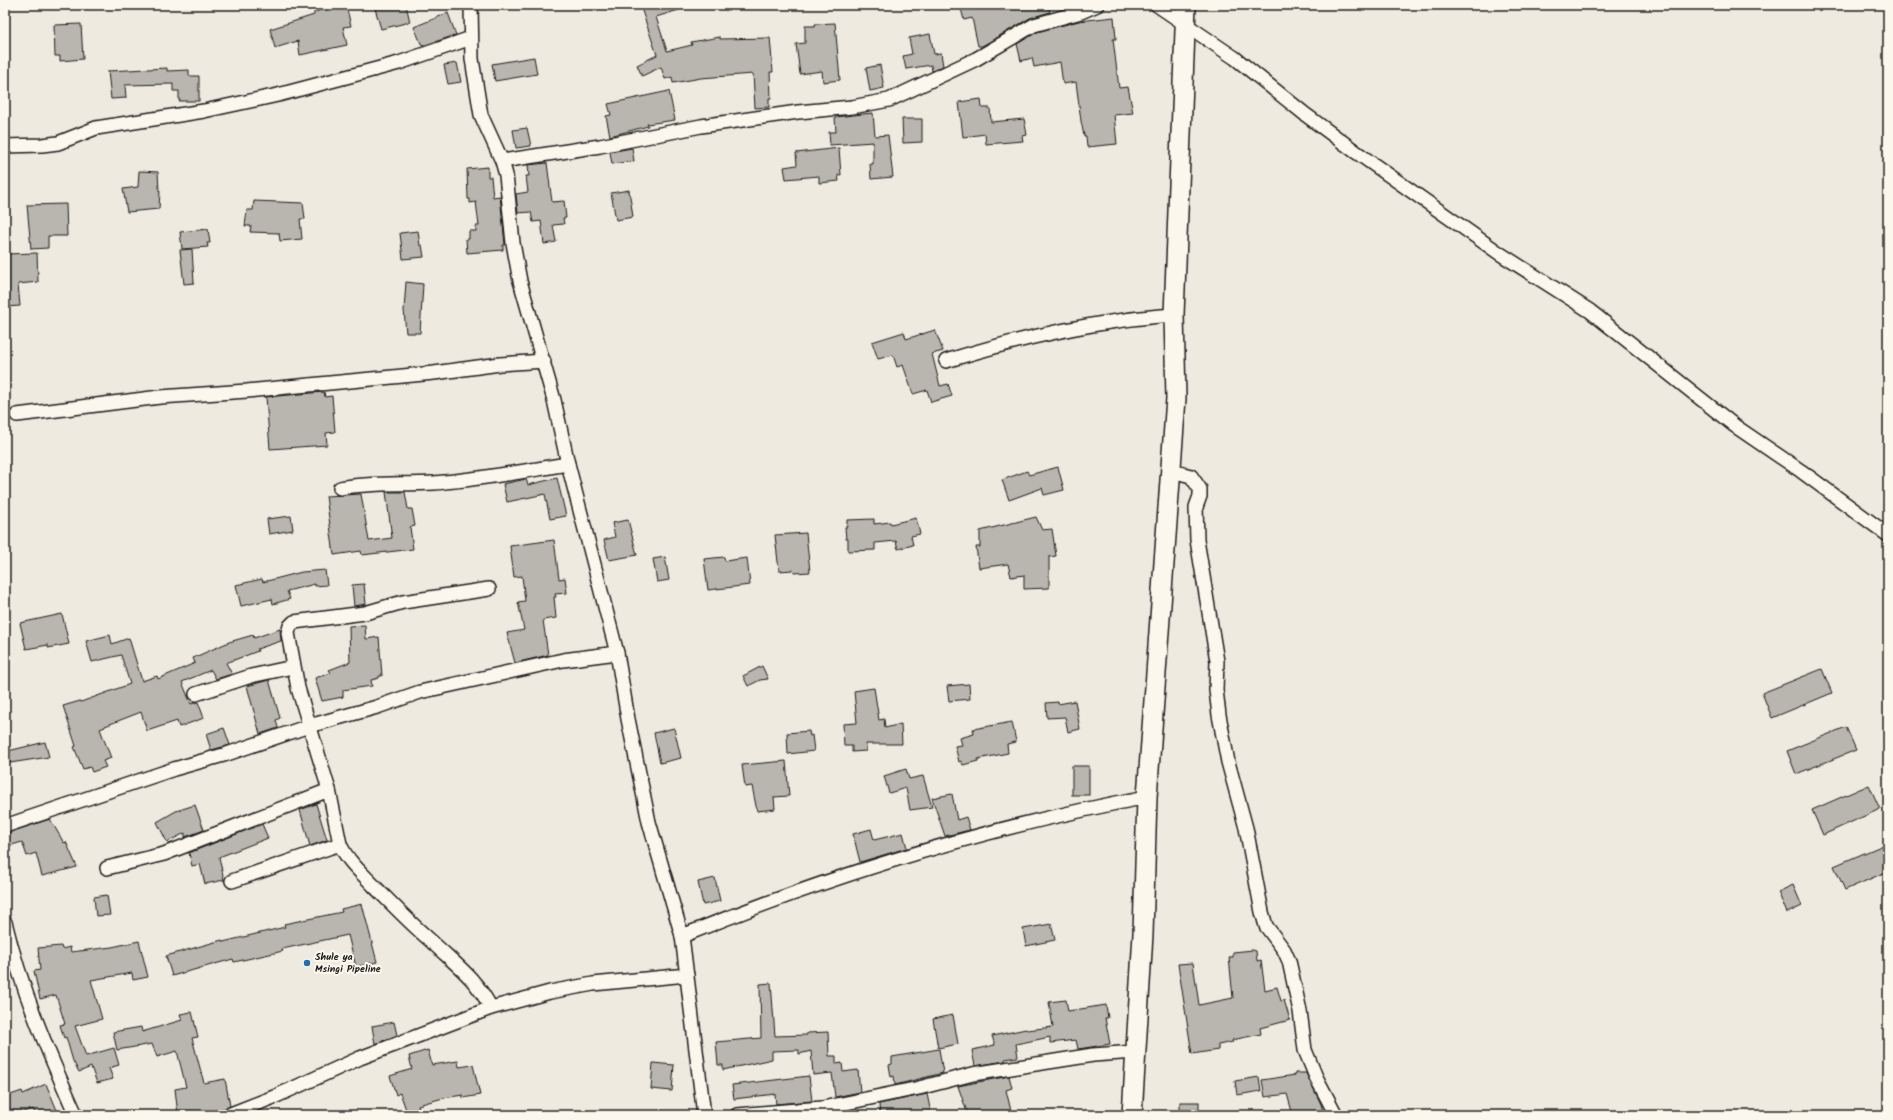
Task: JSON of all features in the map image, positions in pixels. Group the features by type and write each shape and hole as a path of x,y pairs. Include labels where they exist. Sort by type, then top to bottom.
{"main road":[{"path":"1132,1115 1143,934 1147,797 1172,471 1176,398 1174,315 1186,5"}],"street":[{"path":"502,161 600,146 701,126 798,112 852,107 889,100 976,59 1034,25 1081,12 1097,5"},
{"path":"1157,5 1235,58 1312,120 1356,152 1499,253 1590,311 1735,426 1801,471 1888,535"},
{"path":"473,7 471,38 481,115 502,161 506,176 513,243 520,281 544,361 559,420 568,464 617,653 628,719 649,822 682,936 704,1115"},
{"path":"5,146 58,143 96,128 204,111 278,95 393,65 471,38"},
{"path":"946,361 1002,344 1122,321 1174,315"},
{"path":"17,415 160,397 247,391 500,364 544,361"},
{"path":"340,488 361,484 432,483 478,479 568,464"},
{"path":"1172,471 1191,476 1200,489 1200,496 1196,506 1197,540 1217,661 1216,690 1222,734 1246,828 1266,926 1284,950 1289,961 1300,1011 1306,1050 1316,1077 1336,1115"},
{"path":"489,588 403,602 365,613 294,622 290,626 288,633 293,667 309,726 329,790 340,844 346,857 426,937 468,975 483,992 491,1008"},
{"path":"5,826 159,774 227,754 309,726 434,688 563,660 617,653"},
{"path":"196,694 251,676 293,667"},
{"path":"107,868 164,854 329,790"},
{"path":"682,936 757,906 935,848 1047,818 1147,797"},
{"path":"232,881 340,844"},
{"path":"5,922 19,975 48,1050 76,1115"},
{"path":"228,1115 261,1103 360,1058 491,1008 558,990 594,984 687,975"},
{"path":"737,1115 822,1108 919,1088 973,1074 1086,1056 1135,1052"}],"building":[{"path":"339,5 346,5 351,26 343,27 347,45 300,55 298,41 275,48 270,29 314,15 314,12"},
{"path":"374,5 406,5 410,22 381,29"},
{"path":"640,5 684,5 685,8 656,17 667,51 692,45 691,42 720,37 720,39 770,38 773,72 770,72 771,98 769,98 769,107 755,108 753,74 701,78 673,83 672,77 665,79 661,67 642,76 637,65 657,55"},
{"path":"960,5 1048,5 1050,12 1030,18 982,46 978,46 972,18 964,20"},
{"path":"448,13 456,35 422,46 414,27"},
{"path":"1114,17 1116,39 1113,39 1119,88 1128,87 1133,113 1114,115 1117,144 1087,147 1086,136 1084,136 1081,121 1076,82 1063,84 1060,62 1034,67 1032,58 1021,61 1017,44 1037,32 1079,21"},
{"path":"835,23 840,80 823,82 822,71 800,74 796,44 805,43 805,26"},
{"path":"81,24 83,59 60,61 60,56 55,56 54,25"},
{"path":"930,34 934,54 941,53 943,66 932,71 931,65 906,69 903,56 912,54 909,38"},
{"path":"534,57 537,74 495,81 492,64"},
{"path":"457,63 461,82 448,84 444,65"},
{"path":"880,65 884,88 870,91 866,68"},
{"path":"167,68 167,71 189,70 189,76 199,76 199,101 179,101 179,91 173,91 173,84 125,85 126,98 111,99 108,71"},
{"path":"669,91 675,120 647,124 648,126 610,136 606,116 611,115 608,104"},
{"path":"981,99 982,108 990,108 991,122 1024,119 1027,135 1022,136 1023,141 986,144 985,134 963,137 959,102"},
{"path":"873,113 875,136 888,135 893,177 871,179 870,164 873,164 873,142 830,145 829,132 836,132 835,117"},
{"path":"902,119 922,119 922,142 903,143"},
{"path":"527,128 531,146 516,148 513,130"},
{"path":"632,148 634,161 612,164 610,152"},
{"path":"839,148 841,175 838,175 839,181 819,183 819,176 786,179 784,167 797,165 796,153"},
{"path":"547,163 552,202 564,201 566,218 563,218 564,224 553,225 556,242 544,244 541,221 533,222 531,212 518,213 516,194 528,192 526,176 529,176 528,165"},
{"path":"488,167 488,177 491,177 493,197 500,196 505,245 503,245 503,250 467,253 466,239 469,239 469,231 476,231 476,226 479,226 476,202 470,203 470,199 468,199 467,169"},
{"path":"139,171 158,172 160,191 159,209 127,212 123,189 138,187"},
{"path":"629,190 633,217 616,220 611,193"},
{"path":"254,201 303,203 305,219 300,219 302,239 280,241 279,233 250,232 251,226 245,226 247,210 253,210"},
{"path":"66,204 67,236 48,236 48,248 31,249 27,205"},
{"path":"208,229 210,243 207,243 208,247 182,249 180,232"},
{"path":"418,231 420,246 422,245 424,257 403,259 400,233"},
{"path":"192,249 194,283 184,284 180,250"},
{"path":"37,253 38,282 18,284 20,306 5,307 5,254"},
{"path":"406,282 423,284 420,333 406,333 404,310"},
{"path":"935,330 943,351 932,354 940,386 948,384 952,396 931,402 927,390 913,394 903,365 897,367 893,355 878,359 872,342 904,332 906,339"},
{"path":"324,392 325,397 332,396 335,432 326,433 327,445 270,449 266,397"},
{"path":"1058,467 1064,490 1044,495 1042,488 1009,500 1002,480 1027,471 1029,475"},
{"path":"557,478 566,516 550,519 545,494 507,502 503,484 526,479 528,485"},
{"path":"386,492 405,492 408,509 412,509 415,526 410,527 413,549 362,555 361,551 334,555 326,496 361,494 369,541 392,538"},
{"path":"291,516 293,530 269,534 267,519"},
{"path":"1036,517 1042,530 1052,529 1056,556 1049,557 1049,588 1024,589 1024,575 1011,577 1008,564 979,568 976,547 980,547 980,531"},
{"path":"916,518 920,534 911,536 913,545 898,549 896,541 875,543 875,550 848,551 848,539 846,539 845,527 847,527 847,520 874,519 874,524 890,522 891,524"},
{"path":"628,520 637,555 609,560 604,540 615,537 612,523"},
{"path":"806,533 810,572 794,573 793,570 779,571 775,535"},
{"path":"554,540 559,579 565,578 567,593 555,594 556,618 543,620 548,655 515,663 507,633 524,630 518,602 525,601 522,576 514,577 510,546"},
{"path":"665,557 669,580 657,582 653,559"},
{"path":"724,557 725,561 747,558 750,585 708,590 704,559"},
{"path":"325,570 327,585 315,586 315,584 287,591 290,599 273,604 272,599 241,606 236,585 262,579 263,582 302,572"},
{"path":"364,584 366,604 354,606 352,585"},
{"path":"62,614 69,644 48,648 48,645 26,649 20,623"},
{"path":"365,625 366,639 379,637 382,676 371,680 372,686 343,690 343,697 322,701 315,678 331,673 329,670 350,662 349,626"},
{"path":"280,629 281,641 257,649 258,651 226,663 232,674 216,679 211,670 182,682 191,704 198,702 204,718 179,727 177,721 147,731 141,712 105,726 100,729 111,758 103,761 106,767 92,772 90,767 83,769 74,747 76,746 63,706 81,702 130,684 121,655 92,662 86,641 110,635 112,644 129,638 142,681 157,676 158,679 195,663 193,658 229,642 253,635 254,638"},
{"path":"762,666 768,679 760,680 748,686 743,676"},
{"path":"1822,669 1832,693 1772,718 1762,693"},
{"path":"269,680 280,718 276,720 278,728 260,734 247,686"},
{"path":"969,684 970,699 949,701 947,686"},
{"path":"874,688 879,720 884,719 885,728 901,724 902,744 866,744 866,751 852,752 852,746 844,746 843,724 857,723 854,691"},
{"path":"1075,701 1080,729 1068,732 1065,717 1047,718 1046,703 1058,702 1058,704"},
{"path":"1012,722 1016,742 1007,744 1008,753 978,759 978,761 963,765 961,761 959,762 955,746 962,745 960,738 974,734 973,729"},
{"path":"1846,727 1856,750 1796,774 1787,751"},
{"path":"224,728 230,745 211,750 206,734"},
{"path":"674,728 681,758 660,763 654,733"},
{"path":"809,731 810,736 812,735 814,751 788,754 787,733"},
{"path":"45,742 49,757 10,763 8,751"},
{"path":"786,761 789,796 774,797 775,809 757,811 752,786 745,787 742,765"},
{"path":"1072,766 1089,766 1089,795 1072,795"},
{"path":"906,769 909,779 923,776 932,807 910,810 906,788 889,793 884,776"},
{"path":"1869,785 1880,809 1823,835 1812,810"},
{"path":"952,794 957,820 966,817 970,830 945,836 932,798"},
{"path":"316,804 327,840 310,846 300,810"},
{"path":"195,805 204,830 185,837 185,833 167,842 157,822 176,811"},
{"path":"50,819 64,843 66,842 77,867 42,876 36,853 27,856 22,842 5,847 5,834"},
{"path":"262,824 268,838 219,857 224,880 205,884 200,864 192,866 189,853"},
{"path":"871,829 874,840 903,833 907,848 860,862 853,834"},
{"path":"1888,843 1888,871 1845,890 1834,866"},
{"path":"715,878 720,901 703,905 698,882"},
{"path":"1793,885 1802,906 1787,913 1778,892"},
{"path":"107,895 110,915 96,916 94,897"},
{"path":"362,904 377,962 356,967 348,935 282,949 283,951 234,962 233,959 172,976 166,956 222,940 223,942 285,927 284,924 342,912 341,909"},
{"path":"1051,924 1055,940 1026,946 1023,929"},
{"path":"139,941 148,977 133,980 132,973 91,980 102,1019 75,1026 86,1056 114,1048 119,1065 109,1068 113,1079 97,1083 91,1067 79,1072 73,1061 66,1037 64,1038 60,1025 65,1024 56,995 40,999 34,971 40,970 38,948 61,946 62,949 70,947 71,952 112,947"},
{"path":"1256,951 1257,961 1261,960 1265,990 1277,987 1281,1001 1284,1000 1290,1020 1260,1028 1261,1034 1232,1040 1233,1042 1218,1045 1218,1050 1192,1054 1178,964 1193,963 1199,1005 1233,998 1229,957 1233,957 1233,952"},
{"path":"771,983 775,1036 807,1035 807,1033 828,1032 829,1056 836,1056 836,1064 842,1063 843,1072 858,1070 860,1092 835,1097 832,1073 813,1075 811,1051 799,1054 799,1050 772,1051 772,1059 723,1070 723,1065 718,1065 716,1042 761,1038 760,984"},
{"path":"1066,1000 1068,1011 1106,1005 1108,1018 1105,1018 1110,1044 1078,1049 1076,1040 1050,1043 1050,1037 1016,1044 1018,1057 1005,1059 1005,1061 975,1066 972,1050 995,1045 992,1036 1026,1029 1053,1027 1049,1002"},
{"path":"192,1012 198,1037 192,1038 204,1083 225,1079 230,1106 221,1111 201,1115 178,1115 175,1089 186,1087 177,1051 157,1057 152,1044 117,1050 113,1032 141,1027 142,1032 182,1020 180,1014"},
{"path":"953,1015 958,1044 938,1048 933,1019"},
{"path":"394,1022 397,1035 375,1044 372,1026"},
{"path":"939,1049 943,1073 895,1085 894,1076 891,1077 889,1065 892,1064 892,1057"},
{"path":"428,1050 432,1065 458,1061 459,1067 473,1065 480,1095 463,1098 463,1095 443,1098 418,1105 421,1115 408,1115 400,1093 396,1095 390,1076 412,1069 409,1056"},
{"path":"653,1063 674,1065 672,1091 651,1089"},
{"path":"1295,1073 1306,1073 1321,1104 1324,1115 1293,1115 1287,1094 1265,1097 1262,1080 1295,1075"},
{"path":"809,1076 812,1101 776,1104 775,1094 734,1099 732,1085"},
{"path":"1009,1076 1012,1088 1006,1090 1012,1115 968,1115 958,1086"},
{"path":"1259,1077 1261,1091 1237,1095 1235,1081"},
{"path":"46,1084 59,1115 36,1115 33,1109 12,1115 5,1097 22,1091 23,1094"},
{"path":"927,1094 931,1113 917,1115 880,1115 879,1104"},
{"path":"1180,1102 1199,1102 1199,1115 1180,1115"}],"place":[{"name":"Shule ya Msingi Pipeline","path":"307,963"}]}
